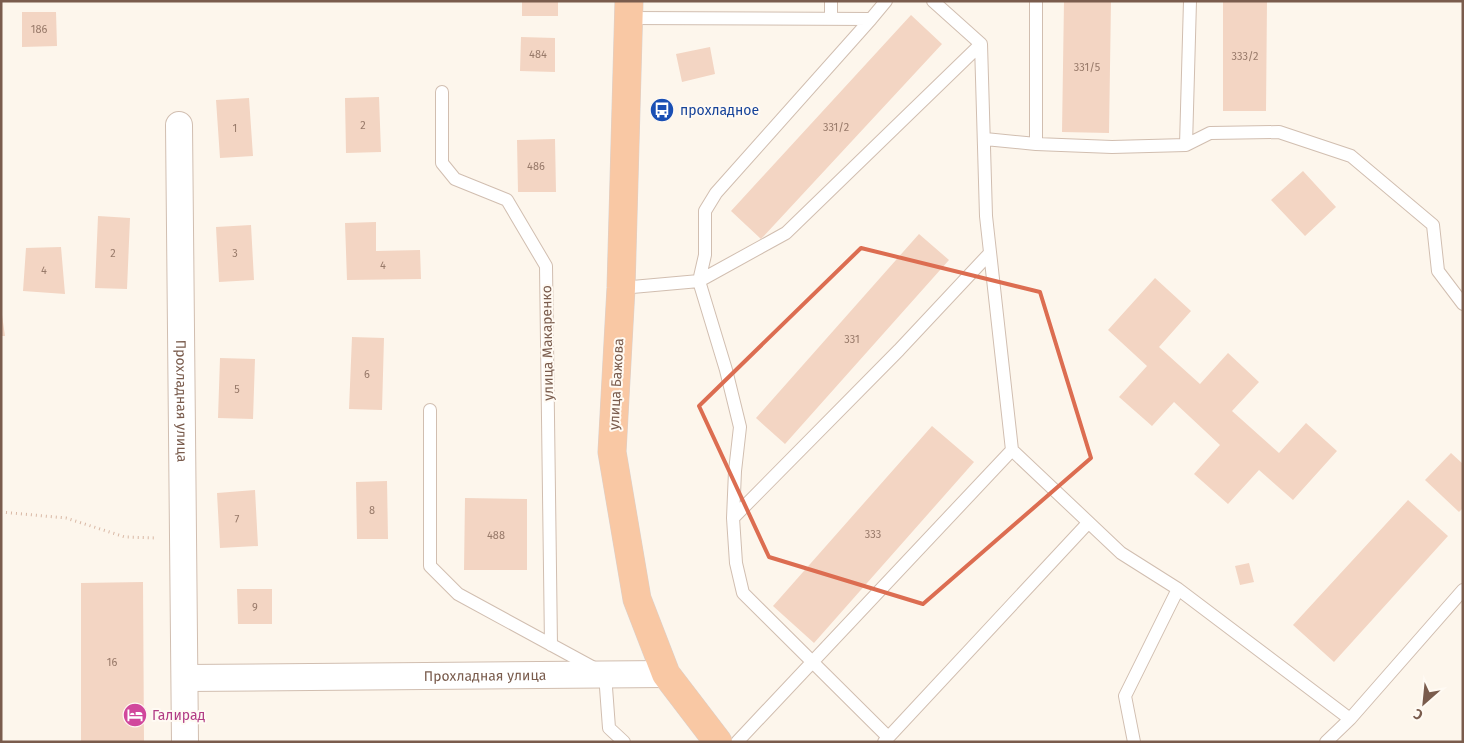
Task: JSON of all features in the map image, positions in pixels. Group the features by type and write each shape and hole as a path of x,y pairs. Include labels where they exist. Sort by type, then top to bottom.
{"highway":[{"name":"улица Бажова","path":"628,10 621,288 612,452 637,599 666,674 718,742"}],"street":[{"name":"Прохладная улица","path":"179,125 185,742"},
{"name":"Прохладная улица","path":"185,678 666,674"}],"lane":[{"path":"831,1 831,18"},
{"path":"886,1 716,193 705,211 705,255 698,281 726,370 740,427 735,471 734,518 736,563 743,593 886,739 1088,523"},
{"path":"934,1 981,44 986,216 1012,450 1121,553 1178,589 1350,719"},
{"path":"1036,1 1036,144"},
{"path":"1186,145 1190,1"},
{"path":"628,10 871,19"},
{"path":"621,288 698,281 786,233 981,44"},
{"name":"улица Макаренко","path":"442,92 442,163 455,179 507,200 546,266 551,645"},
{"path":"985,139 1036,144 1186,145 1210,133 1279,132 1351,156 1433,225 1438,271 1463,304"},
{"path":"734,518 900,350 990,253"},
{"path":"430,410 430,566 458,594 605,674 609,728 624,742"},
{"path":"738,742 811,661 1012,450"},
{"path":"1134,742 1125,696 1178,589"},
{"path":"1332,739 1463,590"}],"path":[{"path":"1,512 66,518 125,537 184,540"}],"highlighted area":[{"path":"861,248 1040,292 1091,458 923,604 769,557 699,406"}],"building":[{"path":"522,1 558,1 558,16 522,16"},
{"path":"1064,1 1111,1 1109,133 1062,132"},
{"path":"1223,1 1267,1 1266,111 1223,111"},
{"path":"22,12 56,12 57,46 22,47"},
{"path":"911,15 942,44 761,239 731,211"},
{"path":"521,37 555,38 555,72 520,71"},
{"path":"710,47 715,74 682,82 676,54"},
{"path":"379,97 381,152 346,153 345,98"},
{"path":"249,98 253,156 220,158 216,100"},
{"path":"555,139 556,192 518,192 517,140"},
{"path":"1303,171 1336,207 1305,236 1271,200"},
{"path":"98,216 130,218 127,289 95,288"},
{"path":"376,222 376,251 420,250 421,279 347,280 345,223"},
{"path":"251,225 254,280 219,282 216,227"},
{"path":"919,234 949,260 785,444 756,418"},
{"path":"61,247 65,294 23,291 26,248"},
{"path":"1155,278 1191,311 1159,347 1200,384 1228,353 1259,382 1232,411 1279,453 1306,423 1337,451 1293,500 1259,470 1228,504 1194,474 1220,445 1174,402 1152,426 1119,397 1147,366 1108,330"},
{"path":"2,315 5,336 1,336"},
{"path":"352,337 384,338 382,410 349,409"},
{"path":"220,358 255,359 253,419 218,418"},
{"path":"932,426 974,462 814,643 773,606"},
{"path":"1451,453 1463,464 1463,508 1459,512 1425,480"},
{"path":"387,481 388,539 357,539 356,482"},
{"path":"255,490 258,546 220,548 217,493"},
{"path":"465,498 527,499 527,570 464,570"},
{"path":"1408,500 1448,536 1334,662 1293,625"},
{"path":"1249,563 1254,582 1240,585 1235,566"},
{"path":"143,582 144,742 81,742 81,583"},
{"path":"237,589 272,589 272,624 238,624"}],"place":[{"name":"прохладное","path":"662,110"},
{"name":"Галирад","path":"135,715"}]}
